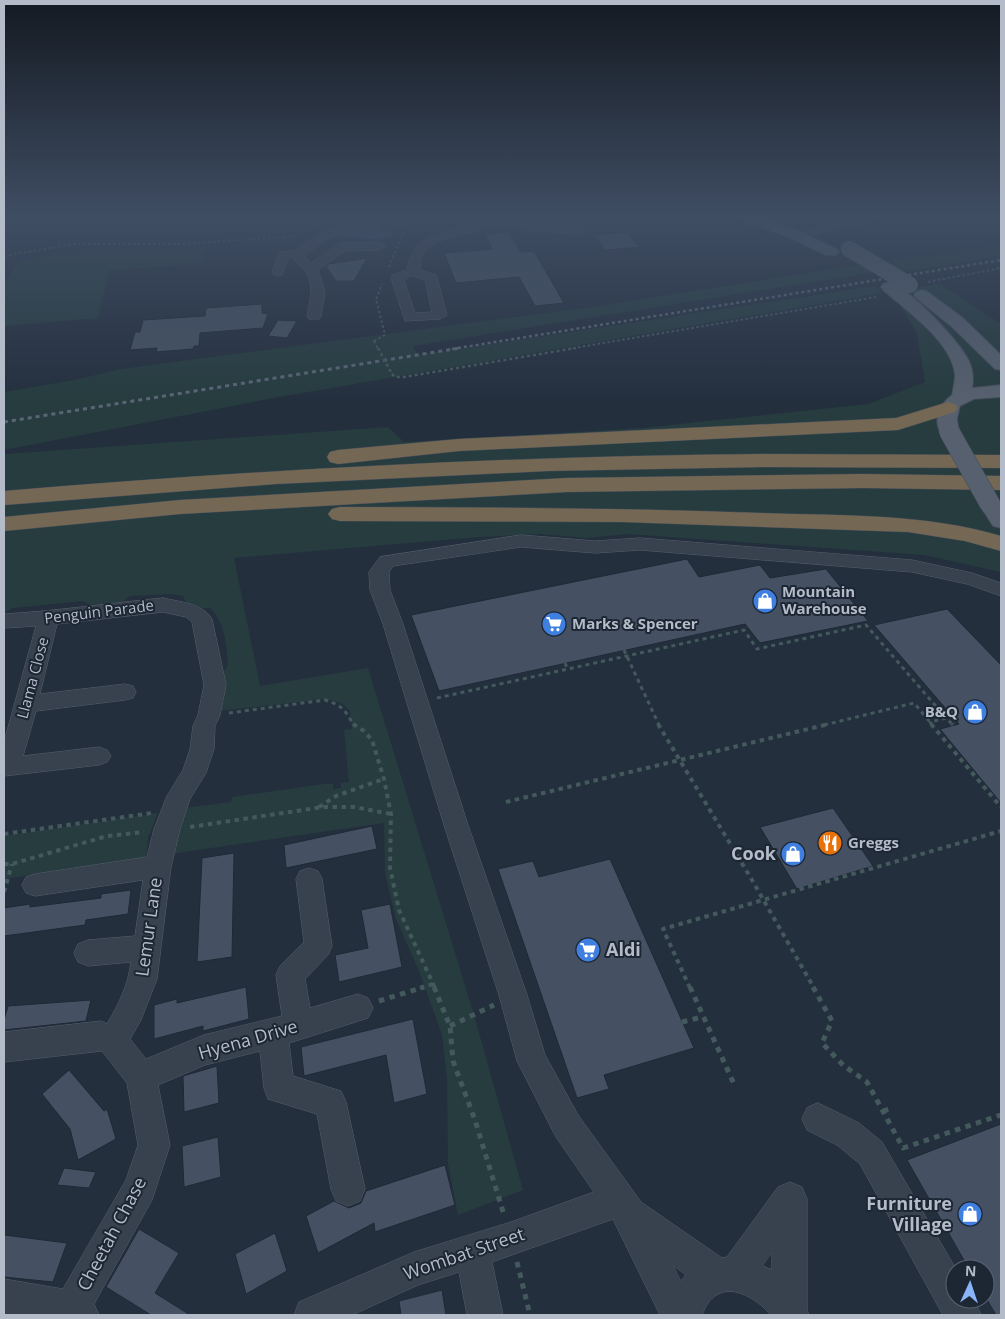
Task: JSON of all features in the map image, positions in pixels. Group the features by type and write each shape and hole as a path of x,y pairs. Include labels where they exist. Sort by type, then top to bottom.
{"highway":[{"path":"96,490 198,471 459,446 898,424 954,402"},
{"path":"4,498 96,490 408,470 729,461 1001,462"},
{"path":"4,524 180,507 567,485 854,481 1001,483"},
{"path":"104,515 178,519 388,514 622,515 908,525 968,534 1001,544"}],"main road":[{"path":"872,278 886,291 931,323 958,355 964,374 945,421 995,512"},
{"path":"897,278 910,285 956,322 1001,365"},
{"path":"954,402 974,393 1001,391"}],"street":[{"path":"314,278 318,292 314,316"},
{"path":"679,1315 623,1206 567,1126 532,1061 513,995 458,834 418,702 380,590 379,572 387,561 521,541 595,547 640,544 912,566 972,579 1001,590"},
{"name":"Penguin Parade","path":"4,621 48,619 70,614 162,605 193,612 202,620 215,685 209,715 204,726 202,749 194,773 180,796 170,820 158,867"},
{"name":"Llama Close","path":"6,766 27,704 48,619"},
{"path":"27,704 125,692"},
{"path":"6,766 99,756"},
{"path":"35,885 158,867"},
{"name":"Lemur Lane","path":"113,1040 131,1010 143,979 158,867"},
{"path":"309,879 318,946 290,975 279,1088 330,1102 348,1189"},
{"path":"88,954 147,948"},
{"name":"Hyena Drive","path":"140,1077 204,1050 358,1008"},
{"path":"4,1047 101,1036 113,1040"},
{"name":"Cheetah Chase","path":"76,1312 140,1188 154,1145 140,1077 113,1040"},
{"path":"818,1120 848,1134 871,1152 964,1315"},
{"path":"684,1315 689,1300 701,1285 727,1275 790,1199 790,1313"},
{"path":"623,1206 727,1275 756,1279 774,1292 790,1313"},
{"name":"Wombat Street","path":"312,1315 414,1269 623,1206"},
{"path":"472,1251 485,1315"},
{"path":"4,1298 11,1297 76,1312"}],"path":[{"path":"910,285 950,278"},
{"path":"382,336 374,341 392,374 395,377 404,377 886,291"},
{"path":"861,622 864,626"},
{"path":"418,702 626,658 744,630 757,649 847,627 866,625 953,725"},
{"path":"726,628 731,633"},
{"path":"794,636 797,640"},
{"path":"624,650 634,678 679,759 764,899 832,1021 822,1043 843,1065 867,1082 904,1148 1001,1115"},
{"path":"565,663 568,670"},
{"path":"209,715 325,700 338,704 348,712 353,724 364,731 372,740 384,779 391,814 390,868 399,910 450,1026 454,1061 475,1120 511,1239 530,1315"},
{"path":"506,802 914,703 1001,807"},
{"path":"930,722 946,718"},
{"path":"318,807 336,796 384,779"},
{"path":"4,834 170,820 215,825 318,807 344,806 391,814"},
{"path":"4,864 12,864 170,820"},
{"path":"734,1084 663,929 1001,831"},
{"path":"4,892 12,864"},
{"path":"358,1008 433,984"},
{"path":"450,1026 513,995"},
{"path":"682,1022 702,1017"},
{"path":"883,1111 892,1108"}],"green space":[{"path":"8,278 108,278 98,318 4,326 4,284"},
{"path":"779,278 841,278 413,346 418,355 876,286 882,293 279,397 4,450 4,392 74,380 121,369 585,308"},
{"path":"939,283 1001,324 1001,572 924,555 628,534 586,538 541,534 479,537 234,558 260,686 368,668 474,1015 523,1190 458,1215 448,1164 447,1078 442,1035 419,971 396,919 385,873 384,823 170,854 184,808 231,802 232,797 324,784 333,784 333,789 341,788 341,783 349,782 344,730 352,729 350,711 342,703 327,699 219,711 224,700 223,673 228,665 226,642 222,628 210,608 200,608 186,602 183,596 173,594 130,596 122,602 91,605 83,601 13,608 4,613 4,454 388,427 404,442 643,428 868,404 925,382 917,333 893,294"},
{"path":"158,813 148,838 146,858 4,879 4,836"}],"building":[{"path":"334,278 356,278 354,281 336,281"},
{"path":"454,278 513,278 456,283"},
{"path":"519,278 549,278 564,303 535,306"},
{"path":"262,304 262,313 268,314 263,328 200,333 199,346 194,346 193,349 156,352 157,348 130,350 135,332 140,332 143,320 205,316 206,308"},
{"path":"278,320 297,321 287,338 268,336"},
{"name":"Marks & Spencer","path":"687,559 699,577 760,565 770,578 826,569 868,621 760,643 745,624 439,691 411,615"},
{"name":"B&Q","path":"947,609 1001,665 1001,803 940,729 959,724 874,625"},
{"name":"Greggs","path":"833,808 873,866 797,889 760,827"},
{"path":"372,826 377,849 286,868 284,845"},
{"path":"234,853 232,957 197,962 202,858"},
{"name":"Aldi","path":"610,859 694,1048 604,1075 609,1089 577,1098 498,869 533,861 539,877"},
{"path":"131,890 128,914 86,920 85,925 4,936 4,908 30,904 30,907 101,898 101,894"},
{"path":"390,904 402,967 339,982 335,955 368,948 361,910"},
{"path":"246,987 249,1019 203,1031 203,1026 154,1039 154,1005 177,999 177,1003"},
{"path":"91,1000 86,1021 4,1030 4,1020 8,1006"},
{"path":"413,1019 427,1094 394,1103 386,1055 304,1076 301,1047"},
{"path":"217,1066 219,1103 184,1112 183,1076"},
{"path":"69,1070 104,1111 107,1109 116,1139 78,1160 70,1129 42,1094"},
{"name":"Furniture Village","path":"1001,1124 1001,1315 996,1315 993,1309 995,1309 995,1259 963,1259 907,1160"},
{"path":"218,1137 221,1177 184,1187 182,1146"},
{"path":"445,1165 455,1205 375,1232 374,1223 318,1253 306,1216 334,1201 349,1208 361,1203 366,1191"},
{"path":"64,1168 96,1172 89,1188 57,1185"},
{"path":"139,1229 179,1253 155,1293 190,1315 151,1315 106,1287"},
{"path":"275,1233 287,1271 246,1294 235,1254"},
{"path":"4,1235 67,1243 53,1282 4,1277"},
{"path":"442,1290 446,1315 401,1315 399,1301"}],"railway":[{"path":"452,349 893,278"},
{"path":"4,422 460,348"}],"place":[{"name":"Mountain Warehouse","path":"765,601"},
{"name":"Marks & Spencer","path":"554,624"},
{"name":"B&Q","path":"975,712"},
{"name":"Greggs","path":"830,843"},
{"name":"Cook","path":"793,854"},
{"name":"Aldi","path":"588,950"},
{"name":"Furniture Village","path":"970,1214"}]}
